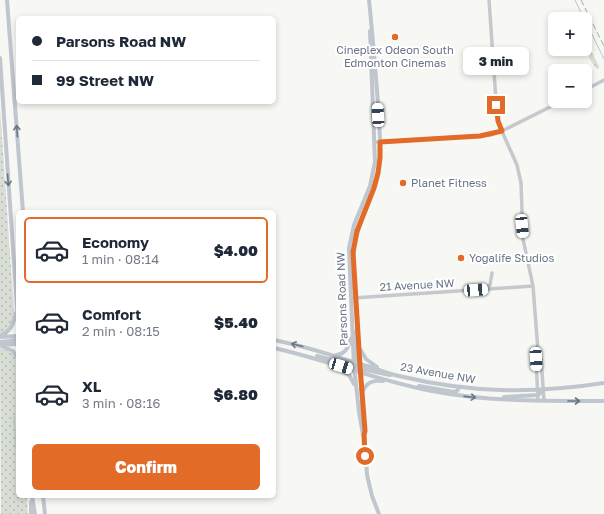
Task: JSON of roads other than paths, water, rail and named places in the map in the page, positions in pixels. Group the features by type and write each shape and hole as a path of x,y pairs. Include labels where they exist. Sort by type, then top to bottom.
{"main road":[{"path":"8,0 23,210"},
{"name":"Parsons Road NW","path":"364,435 362,431 357,398 358,335 353,261 354,242 378,173 380,158 370,0"},
{"path":"0,58 16,292"},
{"name":"Parsons Road NW","path":"378,142 372,176 354,225 348,248 352,333 363,402 368,484 380,514"},
{"path":"15,275 16,281"},
{"path":"0,336 7,333 11,329 16,312"},
{"path":"351,314 354,323 360,401 363,409"},
{"path":"332,355 340,355 345,351 349,345 352,333"},
{"path":"358,335 360,350 366,359 371,364 389,373"},
{"path":"0,336 16,336"},
{"path":"0,344 16,340"},
{"name":"23 Avenue NW","path":"276,341 332,355 357,367 406,386 483,398 604,401"},
{"path":"0,344 16,344"},
{"path":"0,344 13,351 16,356"},
{"path":"276,348 314,355 385,375 398,376"},
{"path":"297,353 334,366 346,372 354,382 357,398"},
{"name":"23 Avenue NW","path":"357,367 459,388 538,393"},
{"path":"363,402 364,389 371,381 380,381 406,386 423,386 454,392 459,388"},
{"path":"483,398 538,393 544,390 604,383"},
{"path":"31,498 32,514"},
{"path":"31,498 35,514"},
{"path":"43,498 45,514"}],"street":[{"path":"488,0 497,115 520,176 523,239 533,286 538,351 541,359 544,400"},
{"path":"592,86 604,80"},
{"path":"378,142 480,136 502,131 548,108"},
{"path":"476,290 489,287 492,273"},
{"name":"21 Avenue NW","path":"350,298 533,286"},
{"path":"538,351 536,359 538,400"}],"waterway":[{"path":"575,0 581,12"},
{"path":"592,34 604,59"},
{"path":"14,416 16,447"}],"railway":[{"path":"581,0 604,46"}],"place":[{"name":"Cineplex Odeon South Edmonton Cinemas","path":"395,37"},
{"name":"Planet Fitness","path":"403,183"},
{"name":"Yogalife Studios","path":"461,258"}]}
